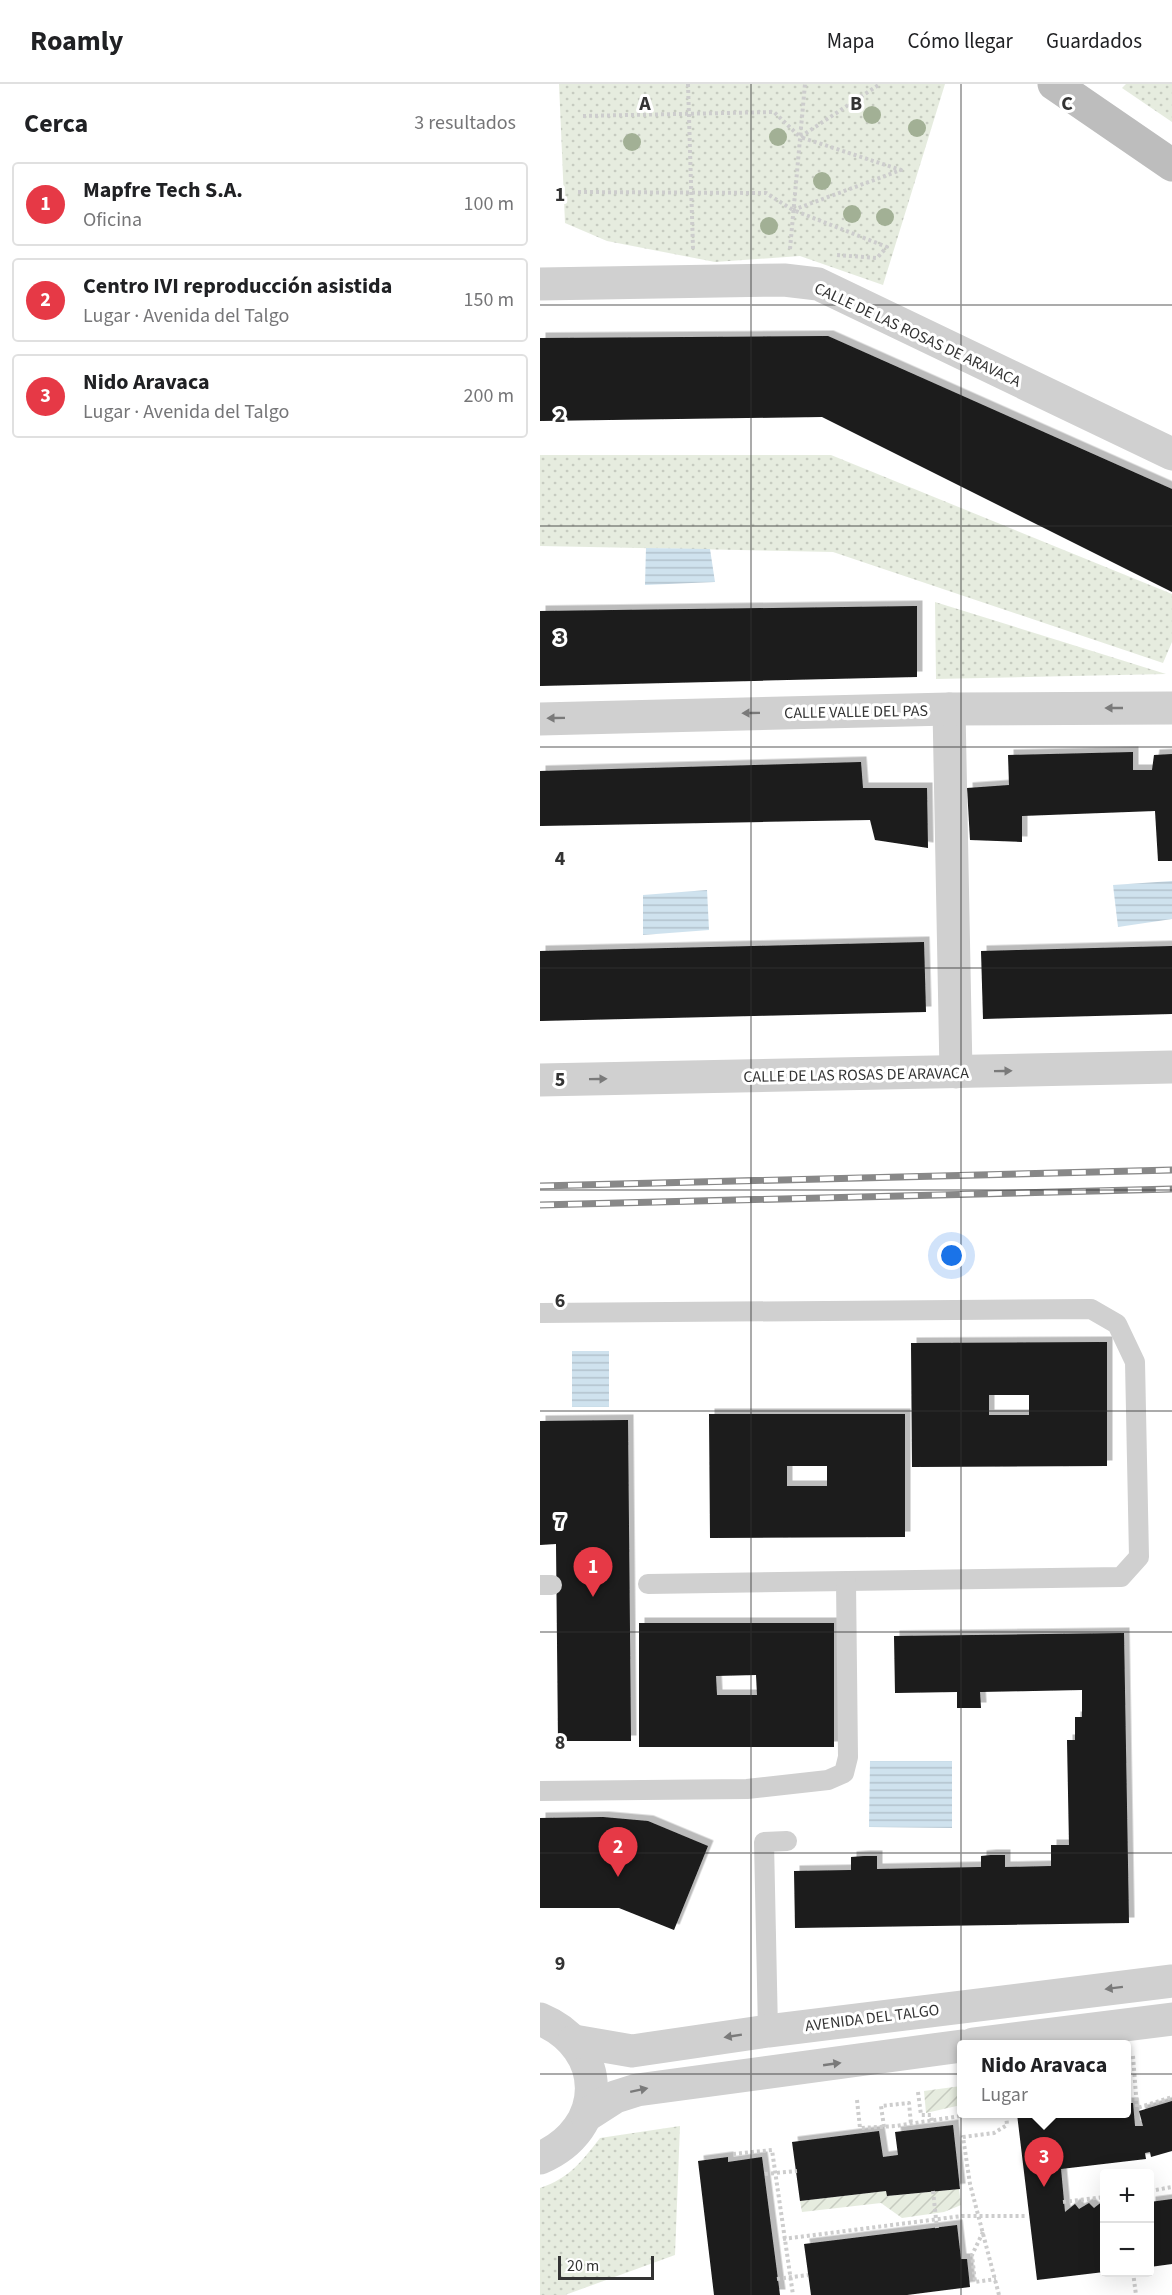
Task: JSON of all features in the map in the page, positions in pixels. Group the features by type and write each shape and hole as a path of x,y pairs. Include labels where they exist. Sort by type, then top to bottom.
{"main road":[{"path":"1054,84 1172,165"}],"street":[{"name":"CALLE DE LAS ROSAS DE ARAVACA","path":"540,284 784,280 818,284 1172,454"},
{"name":"CALLE VALLE DEL PAS","path":"540,718 949,708 1172,708"},
{"path":"949,708 956,1072"},
{"name":"CALLE DE LAS ROSAS DE ARAVACA","path":"540,1080 1172,1067"},
{"name":"AVENIDA DEL TALGO","path":"574,2041 632,2051 768,2031 1172,1981"},
{"path":"540,2019 557,2026 574,2041 585,2058 591,2076 591,2096 587,2115"},
{"path":"1005,2040 1172,2019"},
{"path":"540,2158 567,2143 587,2115 615,2097 638,2090 957,2047"}],"lane":[{"path":"540,1313 1091,1309 1117,1324 1135,1362 1139,1557 1121,1577 648,1584"},
{"path":"540,1791 747,1789 828,1780 843,1773 848,1757 846,1582"},
{"path":"768,2031 764,1842 787,1841"}],"path":[{"path":"688,84 692,234"},
{"path":"790,243 805,84"},
{"path":"800,136 880,84"},
{"path":"583,116 774,112 800,136 901,170 793,210"},
{"path":"579,192 691,191 766,194 793,210 887,247 877,258 833,254"},
{"path":"784,280 789,250 800,251"},
{"path":"1133,2054 1131,2066 1137,2108 1172,2097"},
{"path":"918,2092 921,2115 931,2115 932,2121"},
{"path":"856,2100 860,2128 911,2124 957,2117"},
{"path":"884,2127 881,2106 909,2103 911,2124"},
{"path":"999,2295 970,2184 963,2137 994,2133 1007,2125 1006,2118"},
{"path":"733,2154 772,2150 783,2239 793,2295"},
{"path":"765,2174 797,2171"},
{"path":"1154,2190 1172,2187"},
{"path":"933,2191 937,2228"},
{"path":"1063,2202 1100,2197"},
{"path":"783,2239 979,2215 1027,2216"},
{"path":"983,2232 972,2255 975,2282 996,2279"},
{"path":"777,2279 808,2275"},
{"path":"1134,2277 1136,2295"}],"shaded area":[{"path":"559,84 945,84 883,285 800,256 715,262 607,241 565,223"},
{"path":"1126,84 1172,84 1172,122 1122,88"},
{"path":"540,455 831,455 1172,594 1172,642 1163,663 833,552 540,546"},
{"path":"935,602 1166,674 936,679"},
{"path":"957,2087 957,2106 926,2113 924,2091"},
{"path":"680,2126 675,2255 565,2295 540,2295 540,2188 567,2174 581,2162 600,2138"},
{"path":"959,2189 961,2205 944,2212 902,2218 881,2203 802,2212 800,2201 886,2191 888,2196"}],"water":[{"path":"646,548 710,549 715,582 645,585"},
{"path":"1172,881 1172,919 1118,927 1113,885"},
{"path":"707,890 709,930 643,935 643,895"},
{"path":"572,1351 609,1351 609,1407 572,1407"},
{"path":"870,1761 952,1761 952,1828 869,1827"}],"building":[{"path":"828,336 1172,489 1172,592 822,417 540,421 540,338"},
{"path":"917,606 917,677 540,686 540,611"},
{"path":"1133,752 1133,770 1152,770 1154,755 1172,754 1172,861 1158,861 1155,811 1022,816 1022,842 970,840 967,788 1009,785 1008,755"},
{"path":"861,762 863,788 927,788 928,848 875,840 870,820 540,826 540,771"},
{"path":"924,942 926,1012 540,1021 540,951"},
{"path":"1172,946 1172,1014 983,1019 981,951"},
{"path":"1107,1342 1107,1466 912,1467 911,1343","holes":["989,1395 1029,1395 1029,1415 989,1415"]},
{"path":"709,1414 905,1414 905,1537 710,1538","holes":["787,1466 827,1466 827,1486 787,1486"]},
{"path":"628,1420 631,1741 558,1741 556,1544 540,1545 540,1421"},
{"path":"639,1623 834,1623 834,1747 639,1747","holes":["756,1675 757,1695 717,1695 716,1676"]},
{"path":"1124,1633 1129,1923 795,1928 794,1871 851,1870 851,1857 864,1856 877,1856 877,1869 981,1867 981,1856 991,1855 1005,1855 1005,1867 1051,1866 1051,1845 1069,1845 1067,1740 1075,1740 1075,1717 1082,1717 1082,1690 980,1692 981,1708 957,1708 957,1692 895,1693 894,1636"},
{"path":"603,1817 648,1821 708,1846 674,1930 619,1908 540,1908 540,1818"},
{"path":"1172,2101 1172,2151 1151,2157 1150,2152 1145,2153 1146,2159 1061,2169 1065,2212 1075,2204 1079,2209 1089,2203 1094,2208 1100,2203 1100,2272 1037,2280 1017,2118 1131,2118 1131,2103 1133,2103 1135,2126 1143,2126 1139,2111"},
{"path":"953,2125 960,2189 887,2196 886,2191 800,2201 792,2142 879,2131 883,2157 898,2155 895,2132"},
{"path":"728,2157 728,2162 762,2157 780,2295 714,2295 698,2161"},
{"path":"1172,2199 1172,2264 1154,2266 1154,2201"},
{"path":"957,2225 961,2259 967,2259 970,2287 907,2295 811,2295 804,2244"}],"railway":[{"path":"540,1186 1172,1170"},
{"path":"540,1205 1172,1189"}],"place":[{"name":"Mapfre Tech S.A.","path":"593,1597"},
{"name":"Centro IVI reproducción asistida","path":"618,1877"},
{"name":"Nido Aravaca","path":"1044,2187"}]}
